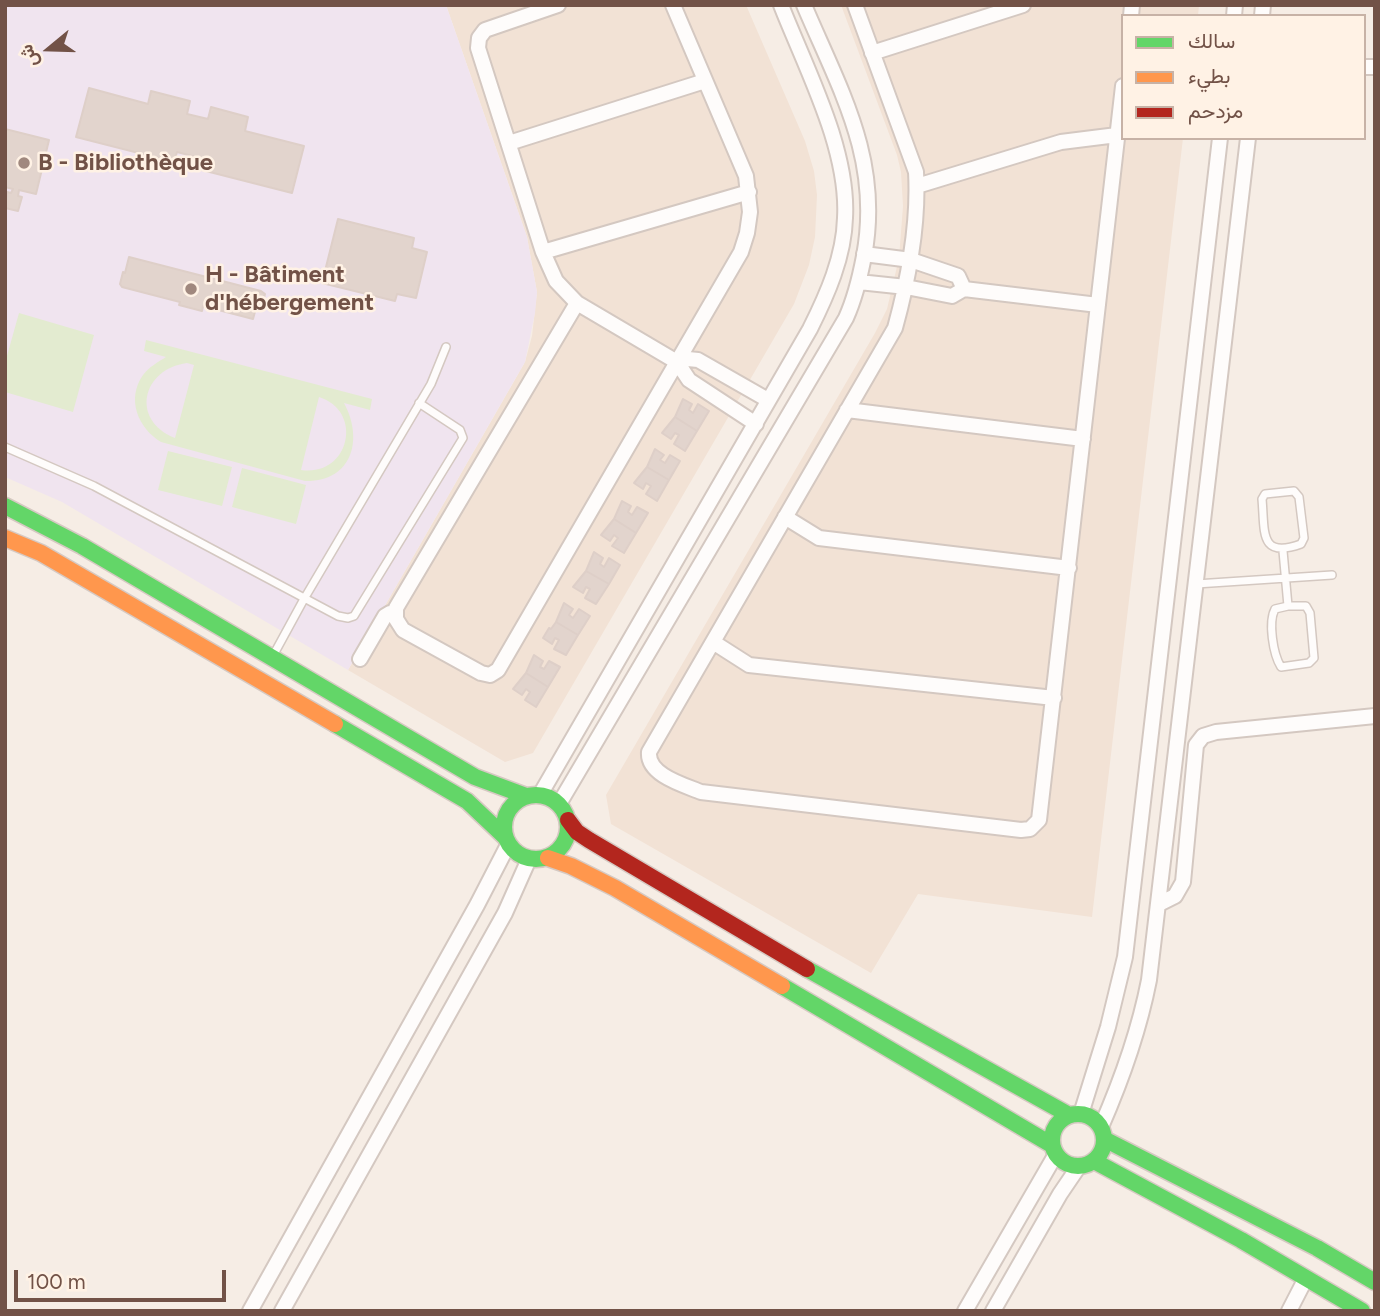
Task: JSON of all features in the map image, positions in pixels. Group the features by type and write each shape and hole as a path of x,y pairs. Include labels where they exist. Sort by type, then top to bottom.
{"main road":[{"path":"5,506 82,545 475,777 559,804 577,832 589,840 827,981 1075,1115 1090,1116 1103,1133 1375,1282"},
{"path":"5,538 41,553 467,801 521,856 529,859 548,858 615,888 1054,1149 1062,1160 1086,1164 1362,1311"},
{"path":"507,841 503,827 509,808 533,796"},
{"path":"548,858 556,853 567,838 568,820"},
{"path":"1054,1149 1055,1127 1075,1115"},
{"path":"1086,1164 1103,1147 1103,1133"}],"street":[{"path":"558,5 494,25 485,30 479,38 478,48 543,252 556,281 577,303 677,362 688,380 756,424"},
{"path":"577,303 399,603 396,613 403,629 485,675 498,670 741,252 750,212 746,176 673,5"},
{"path":"533,796 662,586 756,424 820,309 843,241 846,198 828,120 781,5"},
{"path":"559,804 833,342 854,300 870,208 866,171 854,123 804,5"},
{"path":"855,5 916,172 918,199 906,287 895,328 649,752 654,767 669,778 701,792 1021,831 1030,829 1039,820 1121,102"},
{"path":"872,53 1023,5"},
{"path":"509,143 705,82"},
{"path":"818,98 839,88"},
{"path":"917,186 1061,142 1117,135"},
{"path":"1075,1115 1108,1027 1125,957 1220,140"},
{"path":"1103,1133 1139,1028 1149,980 1248,140"},
{"path":"543,252 749,192"},
{"path":"864,254 911,260 958,276 964,289"},
{"path":"859,282 952,296 964,289 1098,305"},
{"path":"677,362 698,360 768,400"},
{"path":"848,410 1083,439"},
{"path":"785,517 820,538 1069,568"},
{"path":"662,586 680,599"},
{"path":"360,659 385,616 396,613"},
{"path":"713,642 749,665 1054,698"},
{"path":"1159,904 1175,896 1183,882 1196,745 1200,739 1216,732 1375,716"},
{"path":"250,1311 406,1033 507,841"},
{"path":"282,1311 505,913 529,859"},
{"path":"406,1033 429,1047"},
{"path":"965,1311 1054,1149"},
{"path":"993,1311 1060,1194 1086,1164"},
{"path":"1289,1311 1306,1279"}],"lane":[{"path":"273,656 431,384 446,347"},
{"path":"5,447 76,477 304,599 345,618 354,616 463,438 462,432 419,403"},
{"path":"1294,491 1299,497 1304,538 1301,544 1283,551 1271,546 1266,540 1262,499 1265,494 1294,491"},
{"path":"1283,551 1287,606"},
{"path":"1195,584 1332,575"},
{"path":"1287,606 1306,606 1310,613 1314,658 1309,663 1281,667 1277,660 1271,616 1275,609 1287,606"}],"shaded area":[{"path":"446,5 746,5 805,141 814,171 817,195 815,237 809,265 794,304 533,753 505,762 348,670 525,362 532,336 537,292 527,237"},
{"path":"446,5 527,237 537,292 535,313 525,362 348,670 62,502 5,477 5,7"},
{"path":"841,5 1199,5 1198,14 1121,14 1121,140 1183,140 1092,917 918,894 871,973 611,824 606,795 887,309 899,258 903,206 897,155"}],"green space":[{"path":"19,313 94,335 73,412 5,392 5,363"},
{"path":"146,340 372,399 370,410 344,403 353,431 350,456 334,474 305,481 161,442 153,436 137,412 135,394 145,372 166,357 144,351","holes":["187,363 194,365 175,438 161,430 152,420 147,408 147,396 160,375 172,367","319,397 333,404 342,415 346,428 345,441 340,454 331,464 318,469 301,470"]},
{"path":"168,451 232,467 222,506 158,490"},
{"path":"242,468 306,485 296,524 232,507"}],"building":[{"path":"89,88 148,104 151,91 190,101 187,114 208,119 211,107 248,117 245,131 304,146 292,193 194,168 196,157 177,152 174,162 76,137"},
{"name":"B - Bibliothèque","path":"5,129 49,140 36,194 19,190 18,196 22,197 18,211 5,208 7,192 11,193 13,189 5,187"},
{"path":"338,219 414,238 412,248 427,252 416,298 397,294 395,301 322,283"},
{"name":"H - Bâtiment d'hébergement","path":"129,257 261,291 265,294 261,309 256,308 253,319 203,306 202,311 179,305 180,302 122,287 120,284"},
{"path":"683,399 692,404 689,410 693,413 698,404 709,411 697,431 675,417"},
{"path":"675,417 697,431 685,451 674,444 679,435 675,433 671,439 662,433"},
{"path":"655,449 664,455 660,460 665,463 670,455 680,461 669,480 647,467"},
{"path":"647,467 669,480 657,501 646,494 651,486 646,483 643,489 634,483"},
{"path":"622,501 631,506 628,512 632,515 637,507 648,513 636,533 614,519"},
{"path":"614,519 636,533 624,553 612,546 618,538 614,535 610,541 601,535"},
{"path":"594,552 603,558 600,564 604,567 609,558 620,565 609,584 586,571"},
{"path":"586,571 609,584 596,604 585,598 590,589 586,587 583,593 573,587"},
{"path":"564,603 573,609 569,615 573,618 579,609 590,616 578,635 556,622"},
{"path":"556,622 578,635 566,655 554,649 559,640 555,638 552,644 543,638"},
{"path":"534,655 543,661 540,667 544,669 549,661 560,667 548,687 526,673"},
{"path":"526,673 548,687 536,707 525,700 530,692 526,689 522,695 513,689"}],"traffic: fast":[{"path":"5,506 82,546 475,777 526,796"},
{"path":"335,724 467,801 505,837"},
{"path":"530,795 542,795 559,804 566,815 568,827 566,839 559,850 542,859 530,859 518,854 509,845 504,833 504,821 509,809 518,800 530,795"},
{"path":"807,969 1069,1115"},
{"path":"782,986 1052,1145"},
{"path":"1078,1114 1088,1116 1096,1122 1102,1130 1104,1140 1102,1150 1096,1158 1088,1164 1078,1166 1068,1164 1060,1158 1054,1150 1052,1140 1054,1130 1060,1122 1068,1116 1078,1114"},
{"path":"1104,1139 1317,1248 1375,1282"},
{"path":"1094,1161 1241,1240 1362,1311"}],"traffic: slow":[{"path":"5,538 41,553 335,724"},
{"path":"548,858 615,888 782,986"}],"traffic: jam":[{"path":"568,820 577,832 589,840 807,969"}],"place":[{"name":"B - Bibliothèque","path":"24,163"},
{"name":"H - Bâtiment d'hébergement","path":"191,289"}]}
